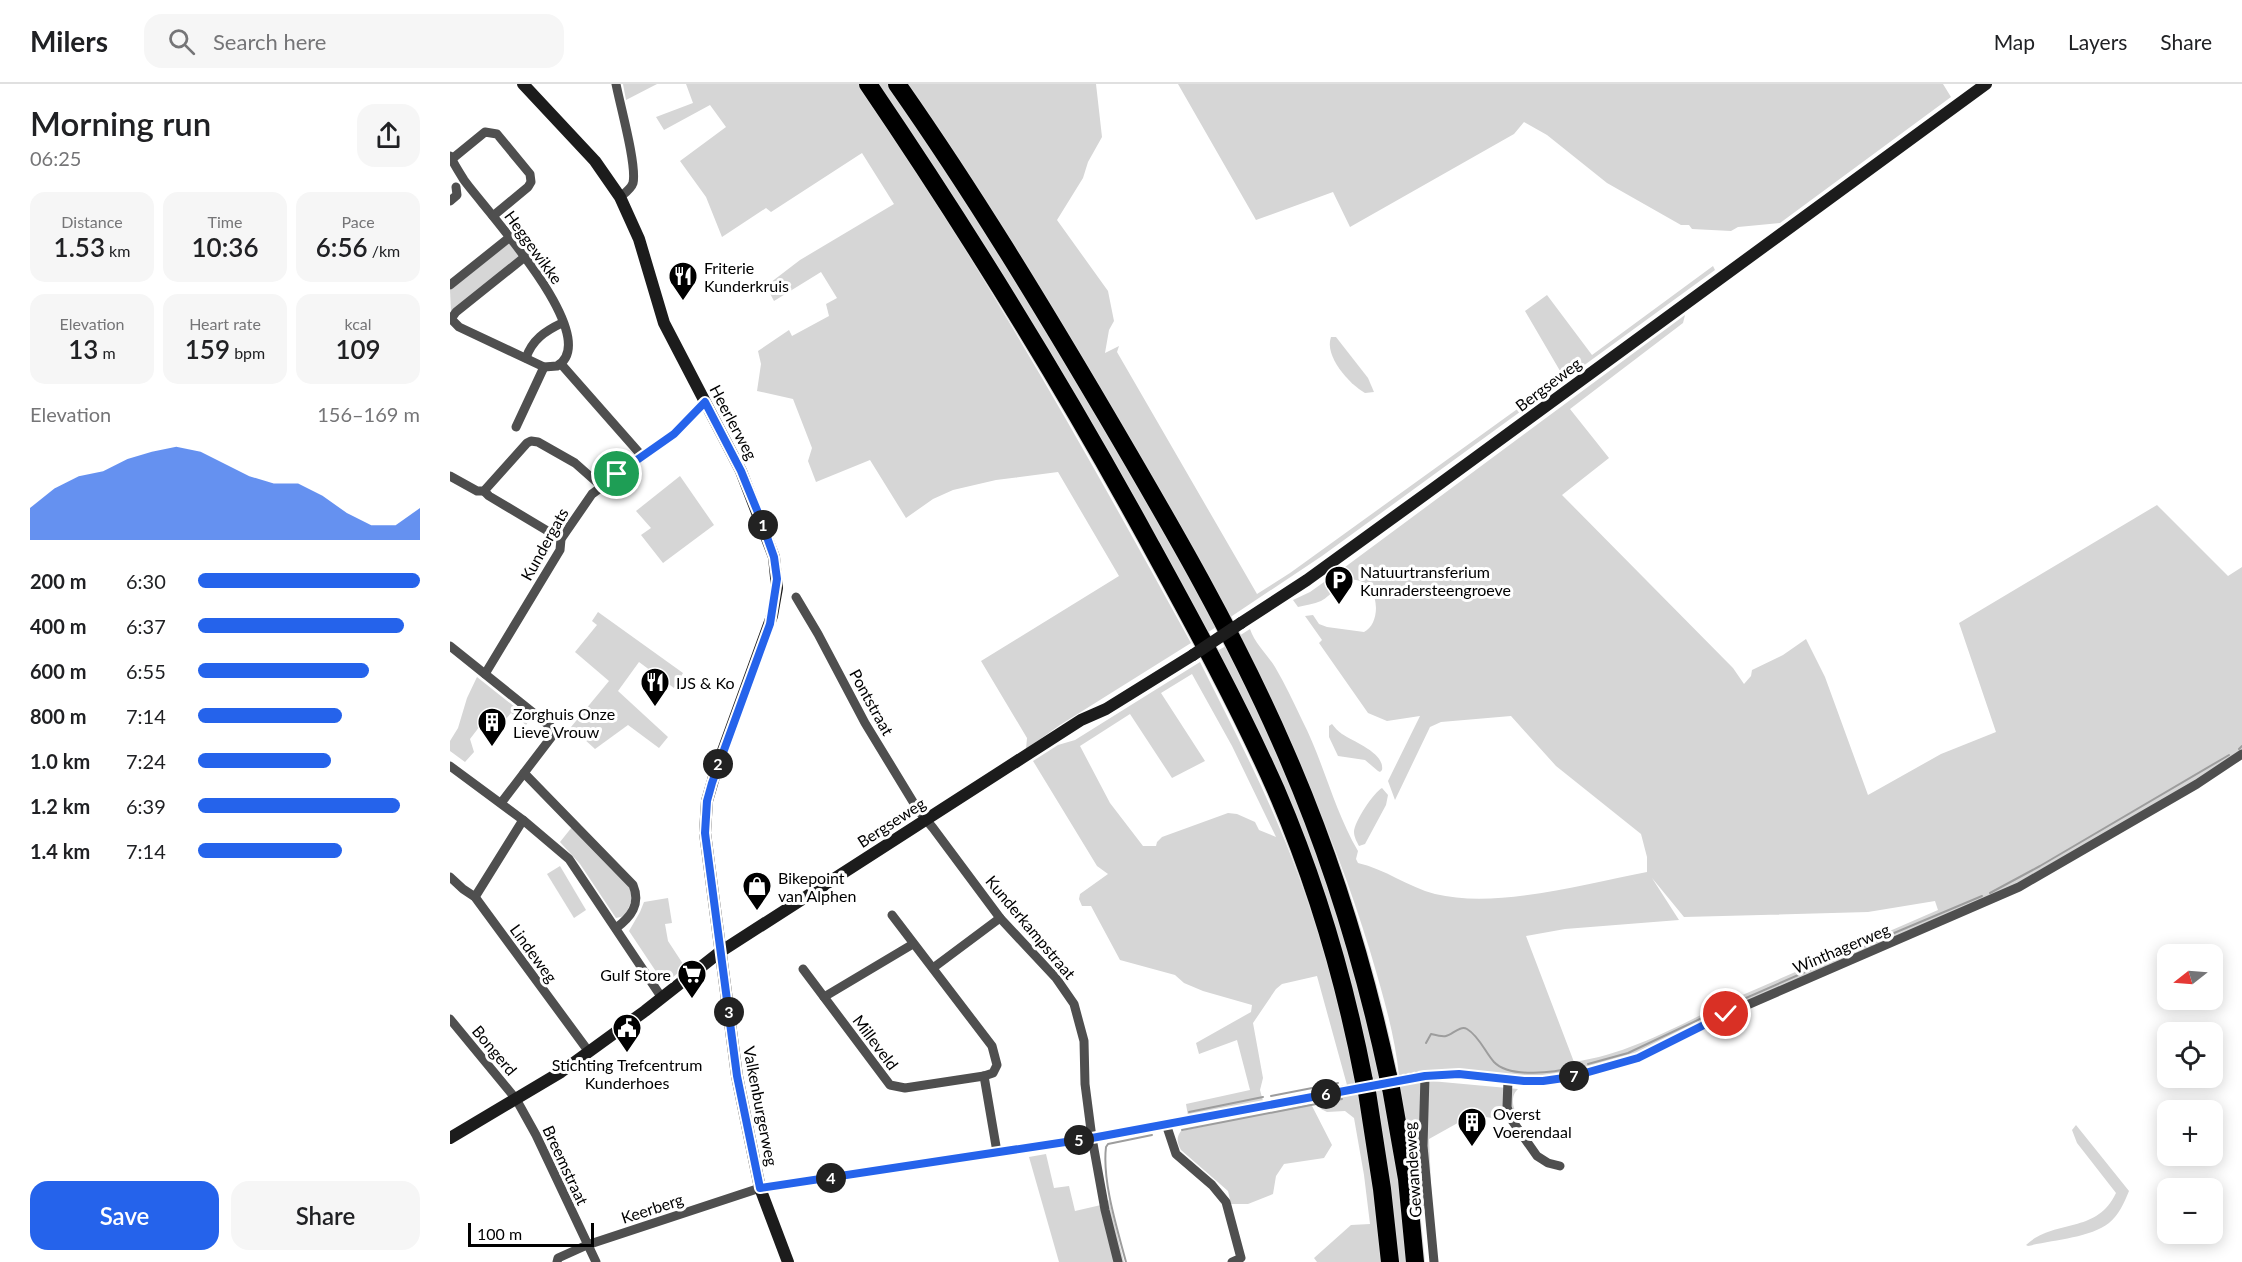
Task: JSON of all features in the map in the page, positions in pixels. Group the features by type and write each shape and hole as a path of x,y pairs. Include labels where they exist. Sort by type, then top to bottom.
{"highway":[{"path":"868,84 972,242 1040,351 1118,485 1238,708 1276,793 1319,907 1351,1016 1366,1086 1382,1189 1390,1262"},
{"path":"897,84 991,224 1136,467 1254,685 1296,776 1332,870 1366,982 1390,1082 1407,1179 1415,1262"}],"street":[{"name":"Heerlerweg","path":"523,84 595,161 620,197 641,243 664,323 741,471 774,557 777,579 770,624 726,739 707,801 705,838 720,952"},
{"path":"616,84 633,177 630,188 620,197"},
{"name":"Bergseweg","path":"451,1138 561,1072 720,952 1081,720 1106,709 1307,580 1986,84"},
{"path":"451,157 485,132 491,132 497,134 530,174 531,182 528,187 493,216"},
{"name":"Heggewikke","path":"451,157 465,181 526,256 550,294 570,349 561,364"},
{"path":"450,201 457,195 453,187 465,181"},
{"path":"450,285 510,237"},
{"path":"526,256 451,318 459,327 544,367 561,364 642,456"},
{"path":"525,358 537,339 548,329 562,323"},
{"path":"516,427 544,367"},
{"name":"Kundergats","path":"485,674 560,550 561,539 592,494 674,434 705,402"},
{"path":"484,491 531,441 575,463 601,486"},
{"path":"450,476 477,491 484,491 561,539"},
{"name":"Pontstraat","path":"796,597 865,723 918,810 926,819"},
{"path":"450,646 554,731 501,803"},
{"name":"Winthagerweg","path":"1092,1138 1425,1076 1459,1074 1508,1080 1543,1081 1571,1077 1630,1060 1654,1051 1731,1012 2019,887 2197,784 2242,754"},
{"path":"450,766 523,819 569,859 662,998"},
{"path":"524,773 633,885 636,898 634,909 628,919 616,928"},
{"path":"475,897 523,819"},
{"name":"Kunderkampstraat","path":"926,819 1000,918 1056,978 1074,1004 1084,1041 1085,1084 1092,1138 1105,1210 1118,1262"},
{"name":"Lindeweg","path":"450,877 475,897 589,1052"},
{"path":"892,915 995,1054 998,1065 993,1073 984,1076 997,1152"},
{"path":"933,968 1000,918"},
{"path":"824,997 914,944"},
{"name":"Valkenburgerweg","path":"720,952 737,1076 760,1188 788,1262"},
{"name":"Milleveld","path":"803,969 890,1085 905,1088 984,1076"},
{"name":"Bongerd","path":"450,1019 516,1099"},
{"name":"Gewandeweg","path":"1425,1076 1423,1146 1434,1262"},
{"path":"1508,1080 1507,1107 1511,1119 1544,1162 1560,1166"},
{"name":"Breemstraat","path":"516,1099 536,1135 596,1262"},
{"path":"1166,1124 1176,1154 1212,1185 1226,1203 1241,1258 1232,1262"},
{"name":"Keerberg","path":"557,1262 558,1258 587,1245 760,1188 1092,1138"}],"shaded area":[{"path":"623,84 657,84 626,100"},
{"path":"686,84 859,84 990,290 1191,643 1060,725 1026,749 1027,738 981,661 1119,576 1058,472 996,480 953,490 933,499 906,518 870,460 816,482 808,461 812,448 793,399 757,391 761,364 758,351 789,330 792,336 829,316 826,304 837,298 821,272 774,301 766,286 800,260 894,204 862,153 771,212 766,208 722,237 706,197 680,161 726,127 710,105 664,130 656,117 693,103"},
{"path":"875,84 889,84 972,208 1138,485 1216,627 1207,633"},
{"path":"907,84 1096,84 1102,137 1088,162 1083,178 1057,220 1108,291 1114,321 1109,330 1105,353 1119,346 1117,352 1257,594 1290,573 1563,376 1525,311 1547,295 1592,355 1713,266 1715,270 1322,556 1229,618"},
{"path":"1178,84 1943,84 1951,97 1780,223 1738,227 1731,231 1692,229 1689,225 1681,225 1607,183 1547,135 1524,122 1514,134 1350,227 1333,192 1256,220"},
{"path":"509,243 519,257 451,312 450,290"},
{"path":"1685,315 1683,323 1570,409 1609,458 1562,495 1733,668 1744,684 1751,676 1752,670 1783,655 1806,639 1825,677 1868,795 1941,754 1996,732 1959,623 2157,505 2228,576 2242,567 2242,752 2181,790 2003,891 1730,1008 1724,1003 1938,910 1935,901 1868,912 1684,917 1652,878 1679,920 1565,929 1526,936 1574,1062 1631,1047 1719,1006 1722,1013 1642,1053 1565,1075 1520,1078 1399,1076 1383,997 1343,870 1294,752 1239,636 1250,629 1286,687 1310,736 1342,819 1358,851 1356,859 1358,863 1378,869 1435,894 1486,899 1541,893 1647,872 1647,857 1641,834 1556,766 1511,716 1441,722 1430,727 1395,800 1388,781 1420,716 1387,721 1368,713 1319,643 1322,640 1305,616 1313,615 1319,624 1327,627 1364,632 1374,620 1376,604 1374,595 1364,583 1351,580 1318,602 1298,607 1293,600 1310,592 1341,570"},
{"path":"1331,337 1336,337 1368,378 1374,392 1365,393 1339,369 1331,352"},
{"path":"680,476 714,525 663,563 641,535 651,528 636,511"},
{"path":"598,612 683,673 674,688 639,662 618,691 668,737 659,748 628,725 595,749 571,727 609,681 575,652 597,625 592,621"},
{"path":"1226,646 1289,776 1336,897 1386,1088 1410,1262 1395,1262 1356,1020 1217,651"},
{"path":"1200,662 1281,831 1311,911 1359,1083 1347,1085 1317,976 1282,984 1276,989 1253,1023 1263,1078 1260,1090 1263,1101 1188,1116 1186,1104 1250,1090 1237,1040 1199,1054 1196,1043 1251,1012 1252,1005 1203,991 1184,983 1175,975 1120,960 1091,906 1082,906 1079,899 1080,894 1108,874 1097,866 1033,761 1058,745 1075,740","holes":["1192,674 1232,746 1276,837 1259,830 1255,822 1237,814 1228,813 1162,837 1156,846 1143,846 1110,803 1080,746 1130,714 1172,778 1205,761 1161,693"]},
{"path":"477,677 530,719 526,725 511,713 505,720 483,722 470,739 474,752 465,762 450,751 450,741 458,728 467,698"},
{"path":"1332,724 1342,734 1374,753 1382,764 1382,770 1378,771 1365,760 1338,756 1329,737 1329,726"},
{"path":"1382,788 1388,795 1386,805 1365,844 1359,846 1354,836 1357,821 1374,795"},
{"path":"572,827 629,886 633,897 625,916 616,918 580,864 560,842"},
{"path":"560,866 586,910 574,918 547,874"},
{"path":"668,898 672,923 665,924 668,941 685,967 666,983 663,982 629,931 644,902"},
{"path":"1431,1081 1518,1089 1513,1101 1520,1122 1472,1115 1429,1139 1432,1206 1419,1206 1400,1084"},
{"path":"1361,1093 1382,1262 1317,1262 1314,1258 1351,1225 1370,1224 1354,1118 1345,1111 1327,1112 1321,1109 1319,1102"},
{"path":"1311,1104 1332,1145 1324,1158 1284,1164 1276,1176 1273,1194 1248,1204 1231,1204 1228,1191 1181,1150 1179,1145 1178,1138 1181,1131"},
{"path":"2076,1125 2129,1191 2116,1216 2101,1228 2081,1235 2028,1246 2026,1245 2049,1231 2086,1221 2098,1215 2108,1206 2116,1193 2077,1143 2072,1130"},
{"path":"1046,1154 1054,1188 1069,1186 1075,1211 1101,1205 1109,1200 1124,1262 1059,1262 1029,1157"}],"waterway":[{"path":"2239,749 2242,746"},
{"path":"1990,893 2229,755"},
{"path":"1887,936 1982,896"},
{"path":"1730,1005 1878,940"},
{"path":"1588,1064 1628,1053 1719,1010"},
{"path":"1426,1043 1431,1034 1446,1036 1464,1028 1475,1036 1494,1062 1511,1071 1534,1073 1576,1067"},
{"path":"1271,1096 1338,1083"},
{"path":"1189,1112 1263,1097"},
{"path":"1182,1130 1342,1099"},
{"path":"1126,1262 1108,1189 1106,1147 1108,1144 1152,1135"}],"place":[{"name":"Friterie Kunderkruis","path":"683,302"},
{"name":"Natuurtransferium Kunradersteengroeve","path":"1339,606"},
{"name":"IJS & Ko","path":"655,708"},
{"name":"Zorghuis Onze Lieve Vrouw","path":"492,748"},
{"name":"Bikepoint van Alphen","path":"757,912"},
{"name":"Gulf Store","path":"692,1000"},
{"name":"Stichting Trefcentrum Kunderhoes","path":"627,1054"},
{"name":"Overst Voerendaal","path":"1472,1148"}],"route":[{"path":"617,474 674,434 705,402 738,464 770,543 777,570 774,609 716,770 707,801 705,833 737,1076 760,1188 1092,1138 1425,1076 1459,1074 1524,1081 1561,1079 1638,1058 1726,1014"}]}
